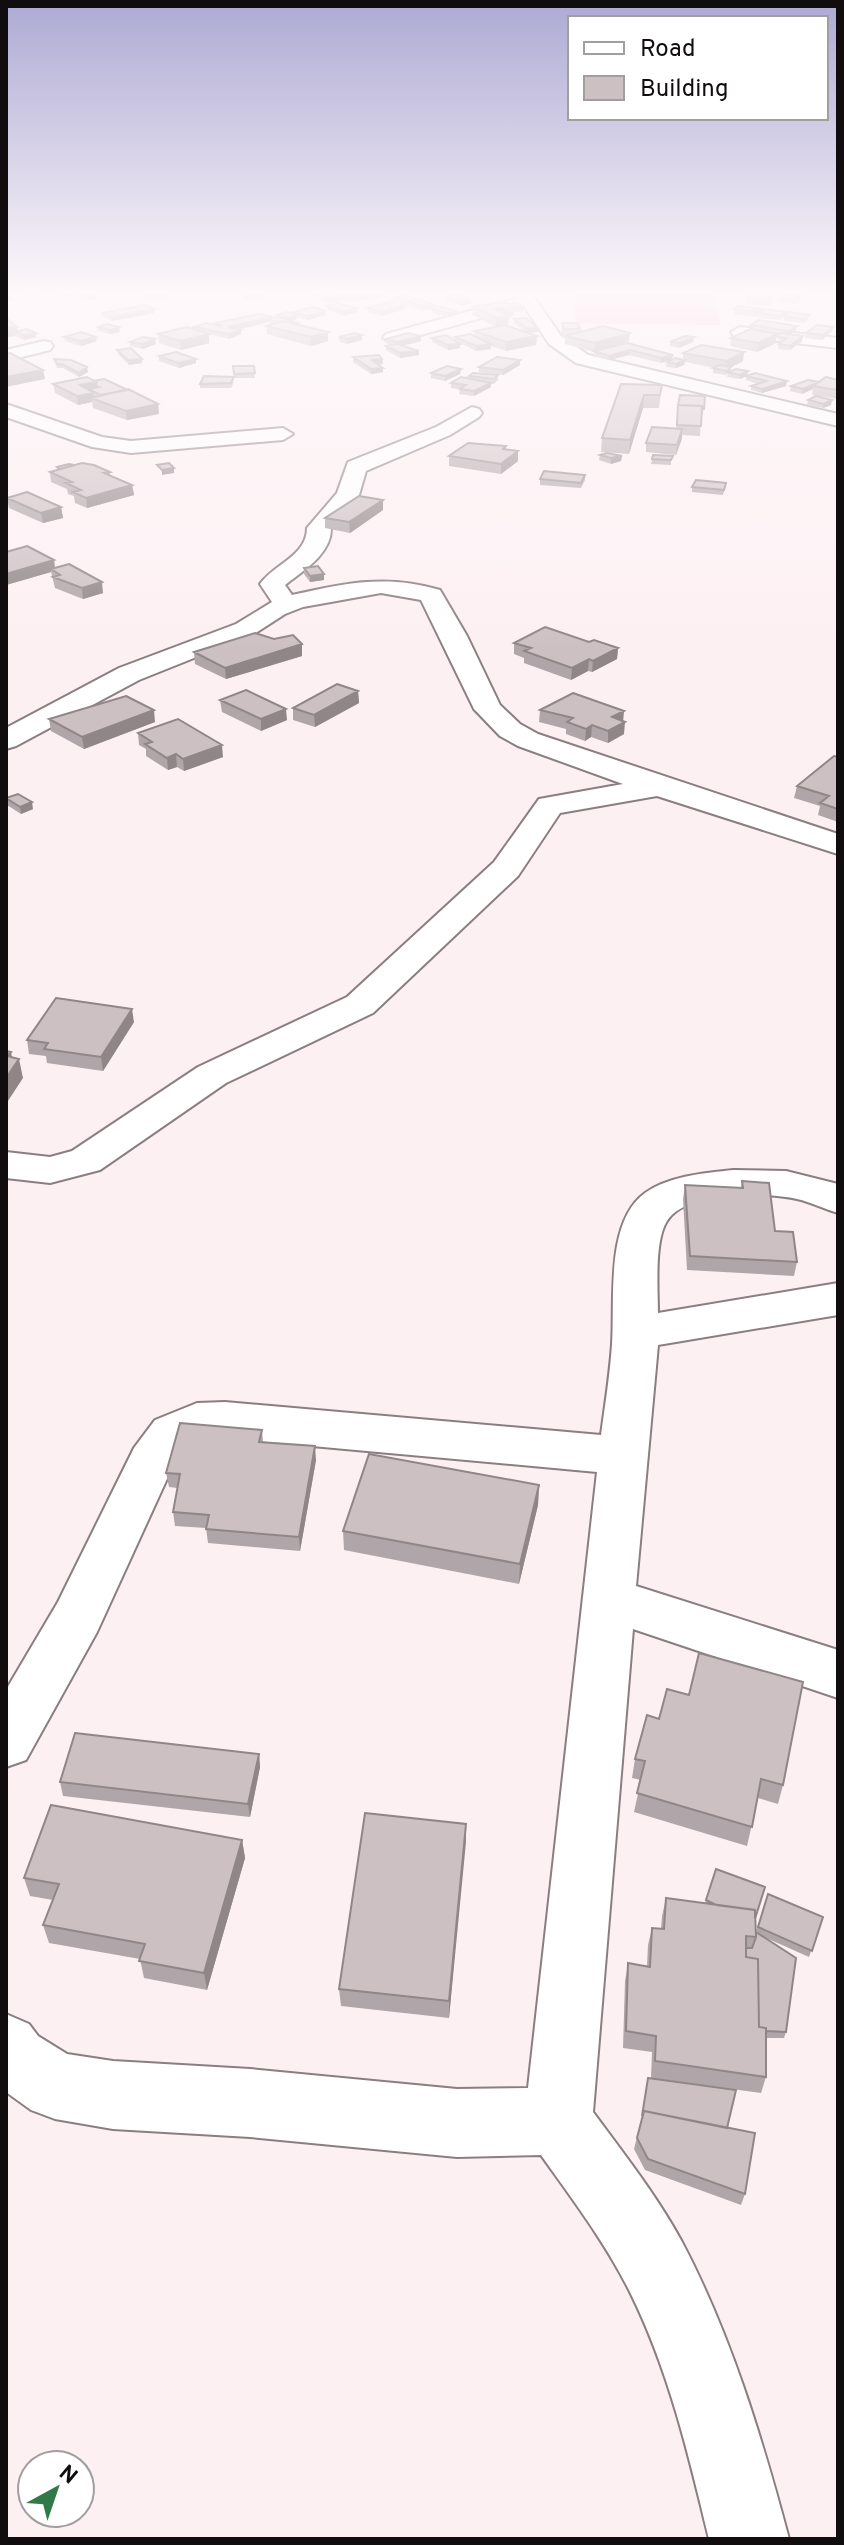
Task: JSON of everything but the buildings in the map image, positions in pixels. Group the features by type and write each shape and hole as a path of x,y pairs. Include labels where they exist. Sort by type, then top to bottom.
{"street":[{"path":"11,412 99,443 131,447 283,434"},
{"path":"803,412 838,420"},
{"path":"287,605 272,584 309,554 319,537 319,528 348,495 356,467 443,431 472,413"},
{"path":"11,734 129,674 245,629 287,605 381,586 411,589 431,595 488,709 510,730 528,740 658,786 838,844"},
{"path":"528,740 550,806"},
{"path":"6,1196 50,1170 86,1161 212,1075 360,1005 506,869 550,806 658,786"},
{"path":"6,1165 50,1170"},
{"path":"749,2539 711,2404 667,2288 622,2212 558,2121 636,1333 638,1240 648,1215 661,1200 681,1191 760,1182 815,1190 838,1199"},
{"path":"636,1333 838,1299"},
{"path":"6,1742 78,1616 151,1461 172,1433 197,1421 225,1420 623,1456"},
{"path":"608,1599 838,1674"},
{"path":"6,2047 15,2059 55,2086 113,2095 250,2103 457,2123 558,2121"}]}
